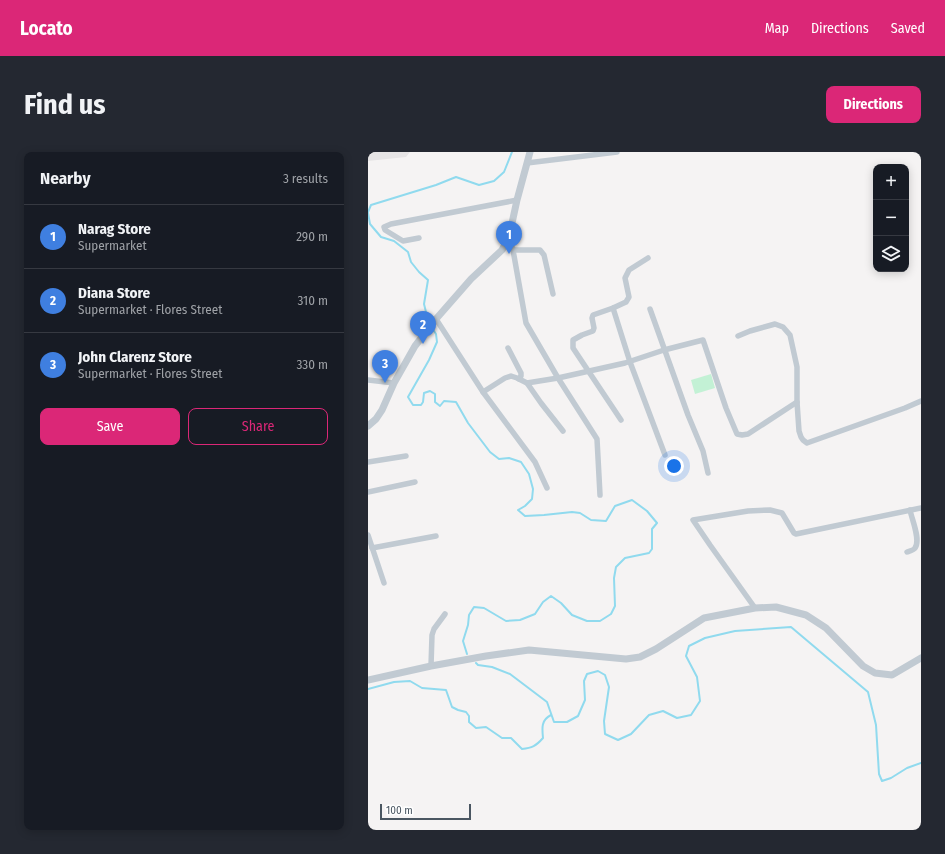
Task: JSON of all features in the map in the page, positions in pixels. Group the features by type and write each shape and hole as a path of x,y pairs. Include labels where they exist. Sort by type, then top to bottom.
{"street":[{"path":"368,426 376,419 382,410 394,383 415,346 436,319 471,279 502,250 509,237 530,152"},
{"path":"527,163 617,152"},
{"path":"419,238 403,241 386,230 384,227 391,224 517,200"},
{"path":"509,237 513,250 526,323 558,378 597,439 600,495"},
{"path":"513,250 540,250 544,255 553,294"},
{"path":"621,420 573,348 572,340 593,331 593,315 626,302 629,297 625,278 629,270 648,258"},
{"path":"613,308 630,362 665,455"},
{"path":"650,309 702,451 708,473"},
{"path":"436,319 483,392 535,462 547,488"},
{"path":"738,336 775,324 783,326 790,335 797,367 799,431 800,437 808,443 921,401"},
{"path":"527,383 558,378 630,362 664,350 702,340 726,408 737,434 748,434 797,402"},
{"path":"508,348 521,373 520,379"},
{"path":"483,392 511,376 520,379 527,383 563,431"},
{"path":"368,380 394,383"},
{"path":"368,462 406,456"},
{"path":"368,492 416,482"},
{"path":"755,608 693,520 748,511 770,510 782,513 796,534 921,508"},
{"path":"907,552 914,550 917,546 918,540 910,510"},
{"path":"368,535 384,583"},
{"path":"372,548 436,536"},
{"path":"368,680 431,666 529,650 626,659 640,657 656,649 704,618 755,608 776,607 806,615 826,628 863,666 876,673 892,675 921,658"},
{"path":"431,666 432,635 434,629 445,614"}],"shaded area":[{"path":"368,152 410,152 406,157 368,161"}],"green space":[{"path":"711,374 715,388 695,394 691,380"}],"waterway":[{"path":"368,212 371,205 436,185 456,177 479,185 494,181 504,172 512,152"},
{"path":"368,213 370,224 381,237 394,241 408,252 411,262 428,280 424,304 428,320"},
{"path":"434,331 437,342 429,360 408,397 413,405 421,405 423,402 424,393 430,391 435,394 435,402 440,406 444,401 456,402 468,423 490,452 499,459 509,458 521,462 529,474 533,489 532,499 518,510 525,516 572,512 580,513 591,520 606,521 615,506 632,500 647,511 657,523 652,529 652,549 649,553 625,558 616,567 614,578 615,606 611,614 600,621 587,621 572,615 561,603 551,596 543,602 535,614 520,620 506,621 484,608 474,607 469,615 468,625 463,641 467,654"},
{"path":"476,663 478,665 492,667 510,674 547,702 554,722 567,722 578,716 585,700 584,681 587,674 598,671 605,675 609,687 604,721 605,734 618,740 631,734 649,715 663,711 677,718 691,715 700,701 697,677 686,656 689,646 705,638 735,631 791,627 868,692 876,725 879,774 882,781 891,778 907,768 921,763"},
{"path":"368,689 394,682 410,681 422,688 446,690 452,707 466,712 469,716 469,722 476,728 486,727 502,738 511,738 522,749 534,746 543,738 542,728 545,719 551,715"}],"place":[{"name":"Narag Store","path":"509,254"},
{"name":"Diana Store","path":"423,344"},
{"name":"John Clarenz Store","path":"385,383"}]}
